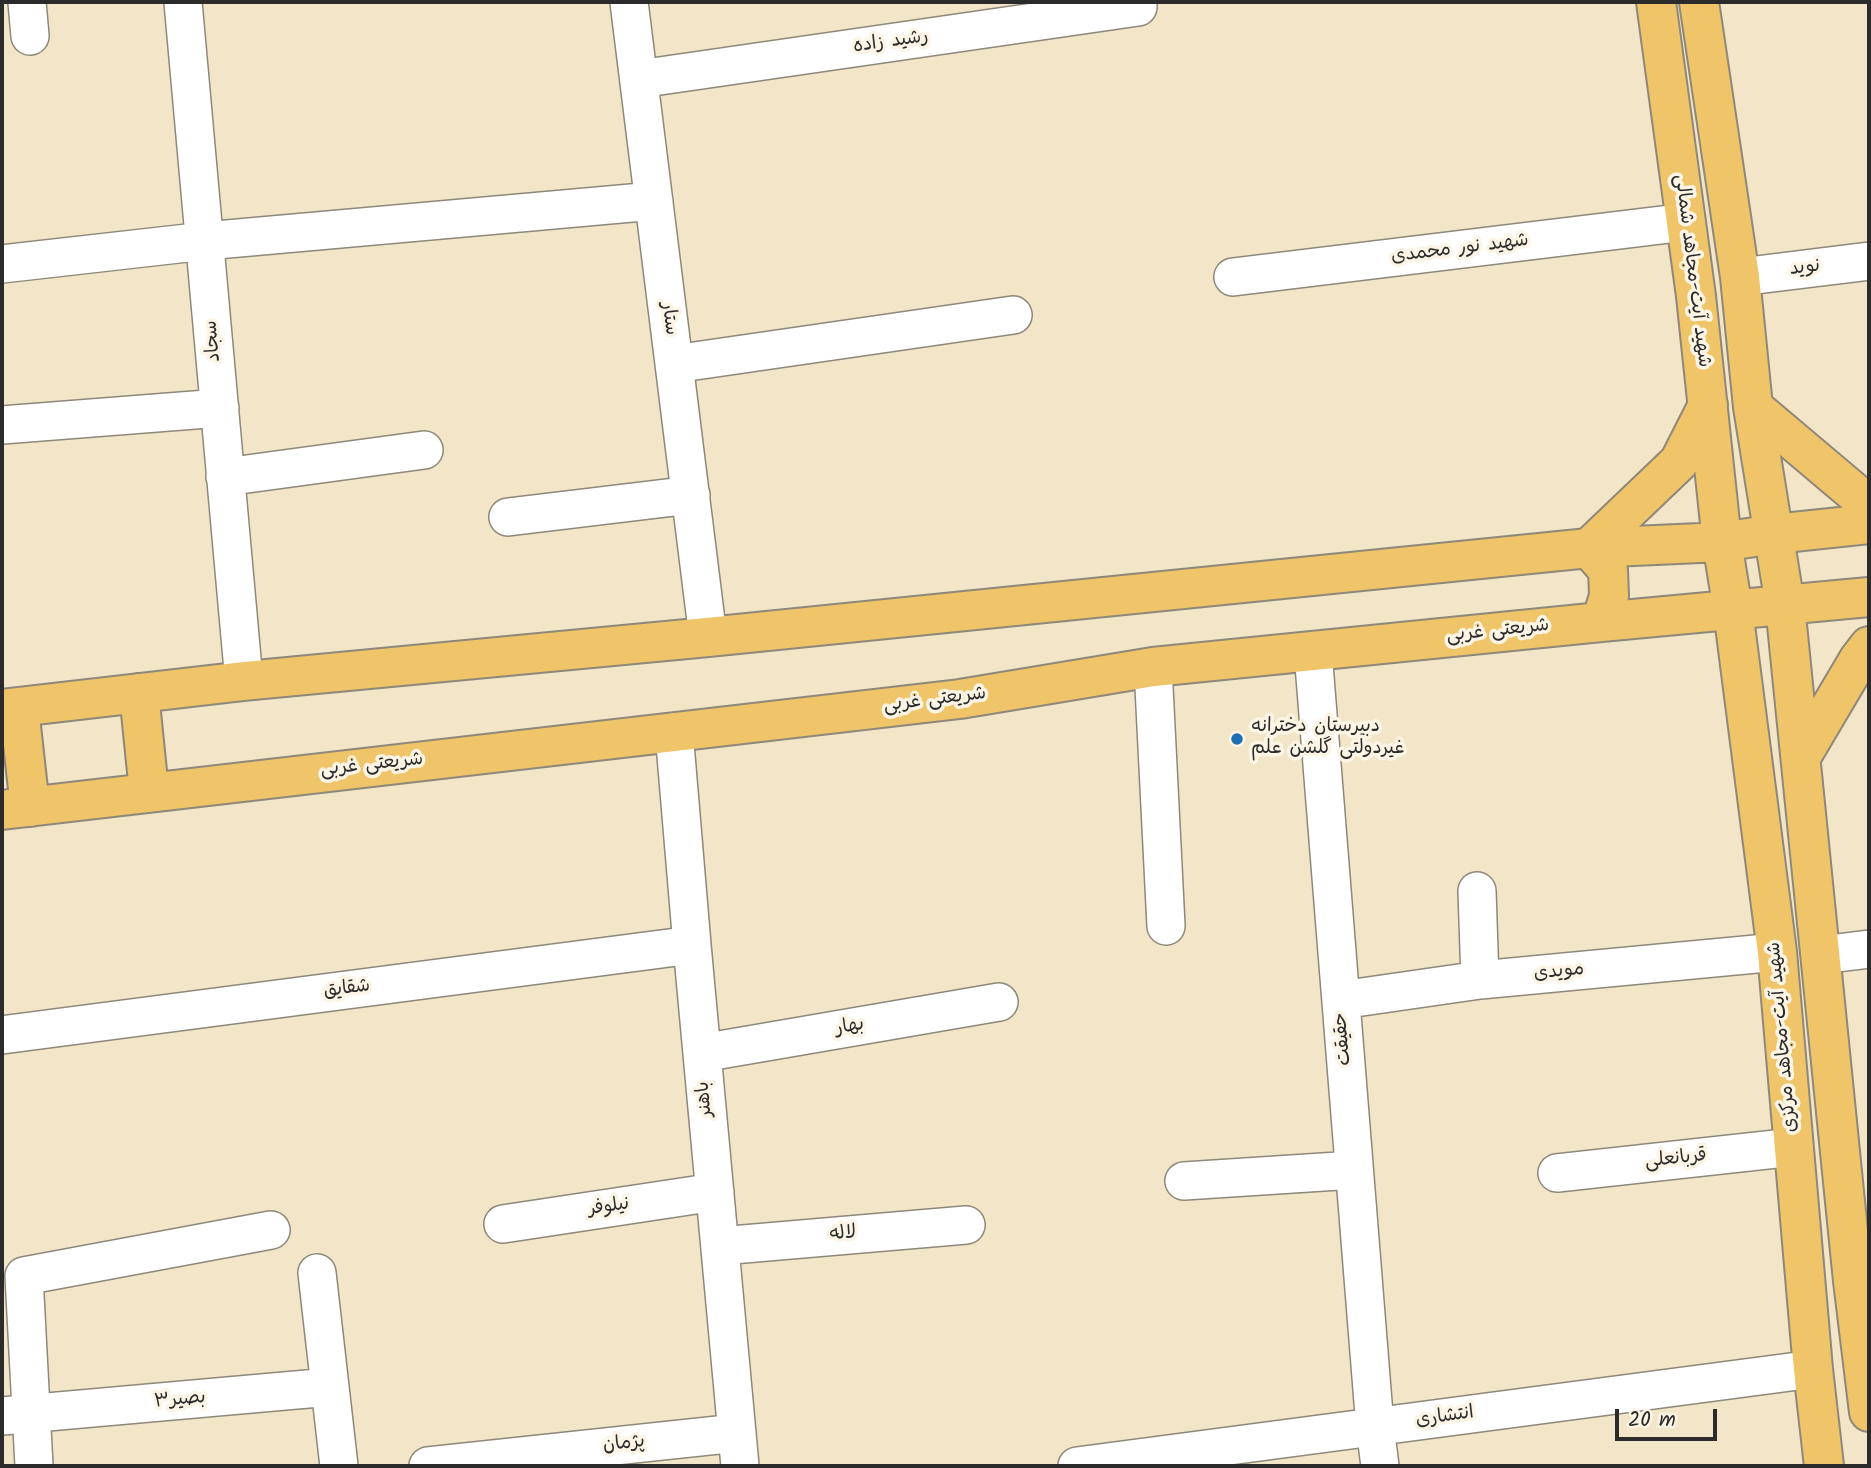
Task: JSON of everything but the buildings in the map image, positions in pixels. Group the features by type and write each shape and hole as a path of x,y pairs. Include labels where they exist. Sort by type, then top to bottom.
{"main road":[{"name":"شهید آیت-مجاهد شمالی","path":"1656,2 1686,222 1722,542"},
{"path":"1699,2 1740,277 1753,407 1786,605 1853,1281 1866,1367 1869,1412"},
{"path":"1701,351 1746,341"},
{"path":"1589,548 1679,462 1708,405"},
{"path":"1753,407 1869,505"},
{"path":"16,808 10,709 244,681 1589,548 1722,542 1869,524"},
{"name":"شهید آیت-مجاهد مرکزی","path":"1722,542 1777,952 1813,1369 1824,1466"},
{"path":"1589,548 1608,569 1609,596 1601,622"},
{"name":"شریعتی غربی","path":"16,808 960,699 1153,667 1869,597"},
{"path":"1801,757 1869,646"},
{"path":"139,693 149,791"}],"street":[{"name":"سجاد","path":"183,2 244,681"},
{"name":"ستار","path":"629,2 708,637"},
{"name":"رشید زاده","path":"639,79 1138,7 1137,2"},
{"path":"2,264 205,241 654,201"},
{"name":"شهید نور محمدی","path":"1233,277 1686,222"},
{"name":"نوید","path":"1740,277 1869,261"},
{"path":"674,364 1013,315"},
{"path":"2,425 220,408"},
{"path":"225,477 424,450"},
{"path":"508,517 691,495"},
{"name":"حقیقت","path":"1313,652 1380,1466"},
{"path":"1153,667 1166,926"},
{"name":"باهنر","path":"674,732 739,1450"},
{"path":"1476,891 1480,980"},
{"name":"شقایق","path":"2,1035 692,945"},
{"path":"1821,955 1869,949"},
{"name":"مویدی","path":"1341,1000 1480,980 1777,952"},
{"name":"بهار","path":"702,1053 999,1002"},
{"name":"قربانعلی","path":"1557,1173 1794,1147"},
{"path":"1184,1181 1354,1170"},
{"name":"نیلوفر","path":"503,1224 715,1192"},
{"name":"لاله","path":"720,1245 966,1225"},
{"path":"34,1466 16,1415 24,1276 271,1230"},
{"path":"317,1273 339,1466"},
{"name":"انتشاری","path":"1077,1466 1813,1369"},
{"name":"بصیر۳","path":"16,1415 330,1387"},
{"name":"پژمان","path":"428,1466 739,1450"}],"place":[{"name":"دبیرستان دخترانه غیردولتی گلشن علم","path":"1237,739"}]}
